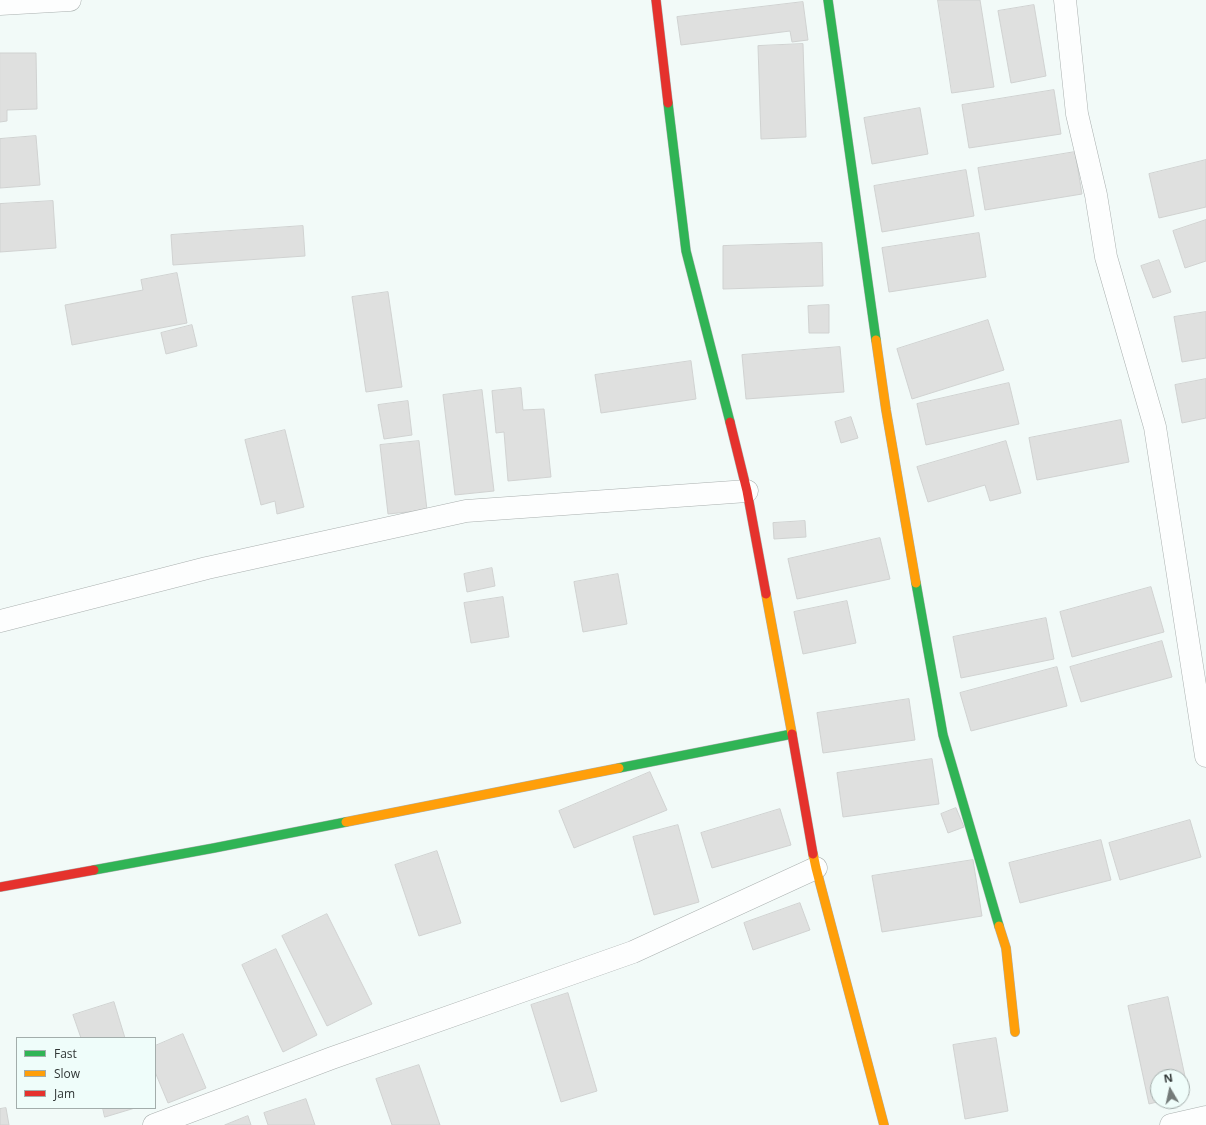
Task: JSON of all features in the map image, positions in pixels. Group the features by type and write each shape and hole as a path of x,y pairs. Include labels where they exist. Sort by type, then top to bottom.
{"street":[{"path":"0,4 70,0"},
{"path":"656,0 686,252 748,491 816,868 884,1125"},
{"path":"828,0 886,410 943,735 1006,948 1015,1032"},
{"path":"1065,0 1077,114 1096,195 1106,257 1155,427 1206,756"},
{"path":"0,621 206,568 466,511 748,491"},
{"path":"0,887 214,848 792,734"},
{"path":"154,1125 332,1058 633,952 816,868"},
{"path":"1171,1125 1206,1117"}],"building":[{"path":"938,0 980,0 994,87 952,93"},
{"path":"803,2 808,40 792,42 790,31 681,45 677,17"},
{"path":"1034,5 1046,76 1011,83 998,11"},
{"path":"803,44 806,137 761,139 758,46"},
{"path":"0,53 36,53 37,109 7,110 7,121 0,122"},
{"path":"1054,90 1061,134 969,148 962,105"},
{"path":"920,108 928,154 872,164 864,118"},
{"path":"36,136 40,185 0,188 0,139"},
{"path":"1075,152 1082,194 985,210 978,168"},
{"path":"1206,160 1206,207 1159,218 1149,174"},
{"path":"966,170 974,216 882,232 874,186"},
{"path":"53,201 56,248 0,252 0,204"},
{"path":"1206,220 1206,261 1185,268 1173,231"},
{"path":"303,226 305,256 173,265 171,235"},
{"path":"979,233 986,277 889,292 882,248"},
{"path":"822,243 823,286 723,289 723,246"},
{"path":"1159,260 1171,292 1153,298 1141,266"},
{"path":"177,273 187,323 72,345 65,305 143,290 141,280"},
{"path":"388,292 402,387 366,392 352,297"},
{"path":"829,305 829,333 809,333 808,306"},
{"path":"1206,312 1206,358 1182,362 1174,317"},
{"path":"988,320 1004,370 912,399 897,349"},
{"path":"192,325 197,346 166,354 161,333"},
{"path":"840,347 844,392 746,399 742,355"},
{"path":"691,361 696,399 601,413 595,375"},
{"path":"1206,379 1206,418 1182,423 1175,385"},
{"path":"1009,383 1019,424 926,445 917,404"},
{"path":"521,388 523,410 544,409 551,477 508,481 504,432 496,433 492,391"},
{"path":"482,390 494,491 455,495 443,395"},
{"path":"408,401 412,435 384,439 378,405"},
{"path":"851,417 858,438 841,443 835,422"},
{"path":"1121,420 1129,462 1037,480 1029,438"},
{"path":"285,430 304,507 277,514 275,501 261,505 245,440"},
{"path":"419,441 427,510 388,514 380,445"},
{"path":"1006,441 1021,493 990,501 985,485 928,502 917,467"},
{"path":"805,521 806,537 774,539 773,523"},
{"path":"880,538 890,579 797,599 788,559"},
{"path":"492,568 495,586 467,592 464,574"},
{"path":"618,574 627,624 583,632 574,582"},
{"path":"1151,587 1164,632 1072,657 1060,612"},
{"path":"503,597 509,637 471,643 464,603"},
{"path":"847,601 856,643 803,654 794,612"},
{"path":"1046,618 1054,659 961,678 953,637"},
{"path":"1162,641 1172,677 1081,702 1070,667"},
{"path":"1057,667 1067,706 971,731 960,693"},
{"path":"909,699 915,740 823,753 817,713"},
{"path":"932,759 939,804 843,817 837,773"},
{"path":"650,772 667,810 574,848 559,811"},
{"path":"956,808 964,827 948,833 941,814"},
{"path":"780,809 791,845 712,868 701,833"},
{"path":"1190,820 1201,857 1120,880 1109,843"},
{"path":"678,825 699,902 654,915 633,837"},
{"path":"1101,840 1111,880 1020,903 1009,863"},
{"path":"437,851 461,923 419,936 395,865"},
{"path":"973,860 982,916 882,932 872,876"},
{"path":"800,903 810,930 753,950 744,923"},
{"path":"327,914 372,1004 327,1026 282,936"},
{"path":"276,949 317,1035 283,1052 242,965"},
{"path":"568,993 597,1091 561,1102 531,1005"},
{"path":"1168,997 1183,1069 1150,1069 1149,1104 1128,1006"},
{"path":"114,1002 125,1037 81,1037 73,1015"},
{"path":"183,1034 206,1088 168,1103 156,1074 156,1046"},
{"path":"996,1038 1008,1111 965,1119 953,1045"},
{"path":"419,1065 440,1125 392,1125 376,1079"},
{"path":"306,1099 315,1125 268,1125 264,1113"},
{"path":"6,1108 9,1125 0,1125 0,1109"},
{"path":"103,1109 132,1109 105,1117"},
{"path":"248,1116 251,1125 225,1125"}],"traffic: fast":[{"path":"828,0 876,340"},
{"path":"668,103 686,251 730,422"},
{"path":"916,583 943,735 999,926"},
{"path":"619,768 792,734"},
{"path":"94,870 346,822"}],"traffic: slow":[{"path":"876,340 886,410 916,583"},
{"path":"766,594 792,734"},
{"path":"346,822 619,768"},
{"path":"813,854 884,1125"},
{"path":"999,926 1006,948 1015,1032"}],"traffic: jam":[{"path":"656,0 668,103"},
{"path":"730,422 747,491 766,594"},
{"path":"792,734 813,854"},
{"path":"0,887 94,870"}]}
